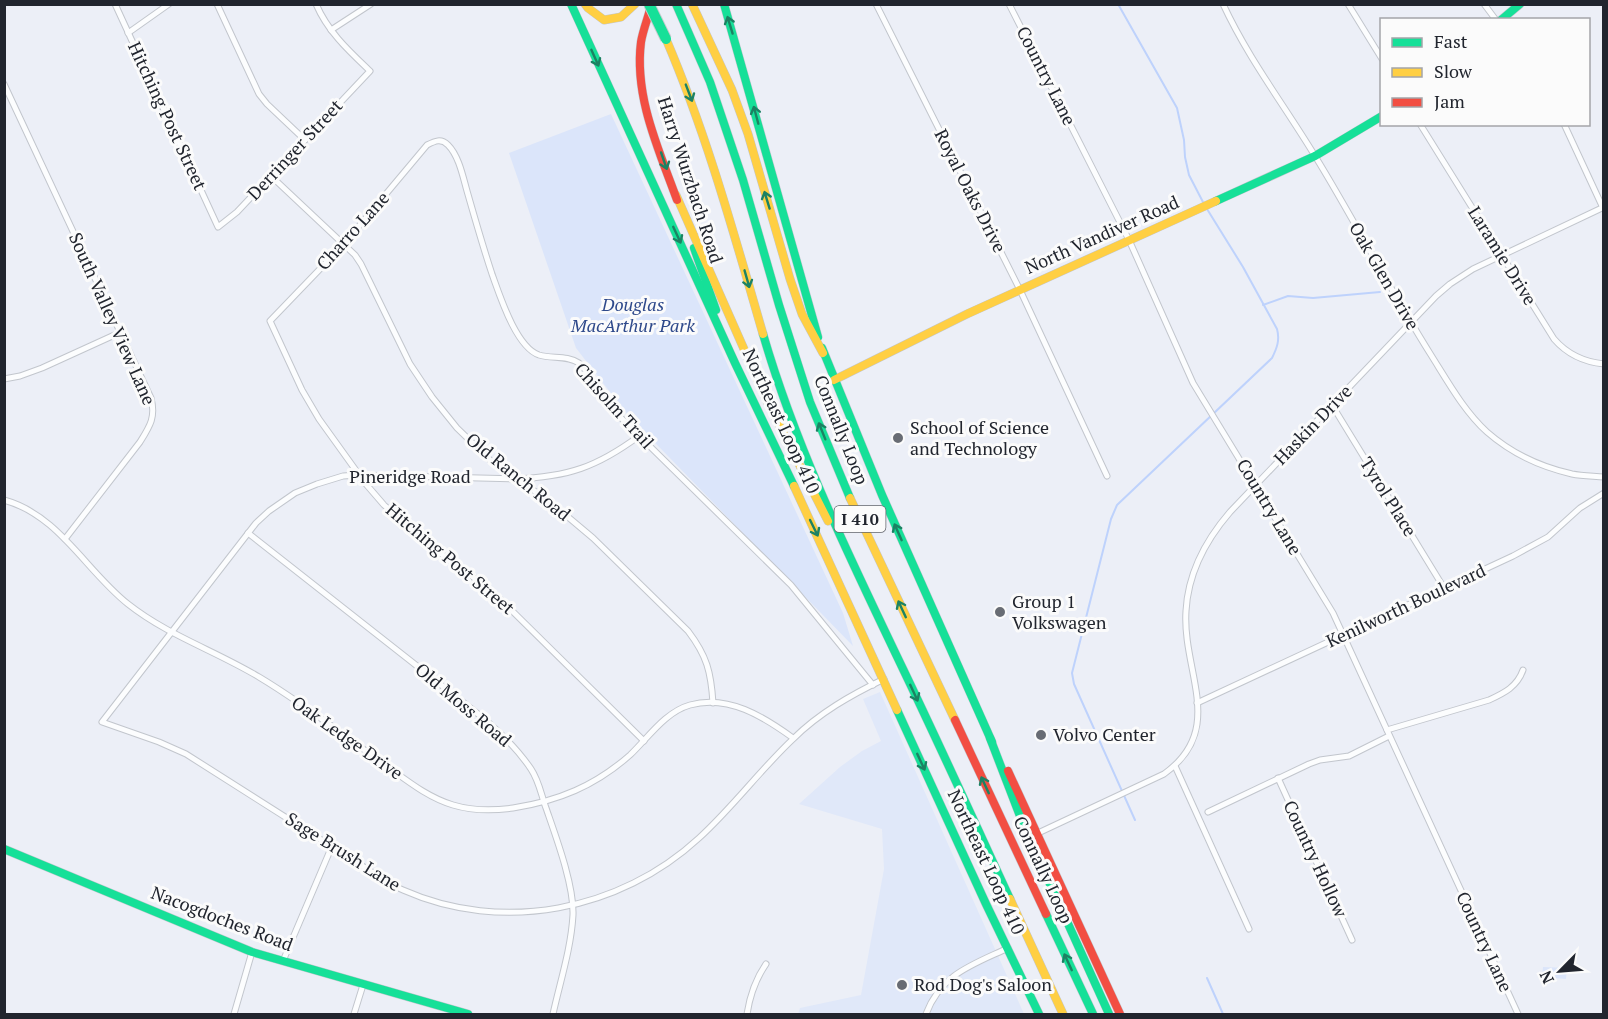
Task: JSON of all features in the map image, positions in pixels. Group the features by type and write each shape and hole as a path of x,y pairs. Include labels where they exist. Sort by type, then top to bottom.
{"main road":[{"name":"Northeast Loop 410","path":"571,4 735,363 1039,1014"},
{"path":"585,4 604,20 627,15 634,4"},
{"name":"Harry Wurzbach Road","path":"650,4 641,43 641,76 646,111 735,363"},
{"name":"I 410","path":"650,4 680,69 711,156 786,406 873,606 1063,1014"},
{"name":"Connally Loop","path":"676,4 710,82 743,180 810,402 843,483 1093,1014"},
{"path":"692,4 732,90 748,134 802,314 823,353 885,503 990,738 1025,829 1109,1014"},
{"path":"724,4 823,353"},
{"path":"1503,18 1520,4"},
{"name":"North Vandiver Road","path":"834,380 962,317 1315,156 1380,117"},
{"path":"676,195 766,399 873,606"},
{"path":"990,738 1120,1014"},
{"name":"Nacogdoches Road","path":"4,849 252,952 468,1014"}],"street":[{"name":"Hitching Post Street","path":"115,4 218,227"},
{"path":"128,33 169,4"},
{"path":"217,4 259,94 305,140"},
{"path":"316,4 331,30 371,4"},
{"name":"Royal Oaks Drive","path":"876,4 1020,290 1107,476"},
{"name":"Country Lane","path":"1009,4 1129,240 1193,383 1333,613 1518,1014"},
{"name":"Oak Glen Drive","path":"1223,4 1234,29 1315,156 1411,323 1474,418 1501,443 1516,453 1573,474 1604,477"},
{"path":"1348,4 1380,56"},
{"path":"1484,4 1494,18"},
{"name":"Derringer Street","path":"218,227 237,212 370,71 331,30"},
{"name":"South Valley View Lane","path":"4,84 121,332 151,398 154,410 152,421 140,442 65,539"},
{"name":"Laramie Drive","path":"1421,126 1550,334 1568,352 1579,358 1604,364"},
{"path":"1565,126 1603,208"},
{"name":"Charro Lane","path":"270,321 344,244 428,145 434,141"},
{"name":"Chisolm Trail","path":"434,141 446,143 459,164 492,273 514,327 524,344 538,355 574,360 581,365 600,394 617,414 791,585 873,685"},
{"name":"Old Ranch Road","path":"271,176 355,255 405,354 432,397 465,436 490,460 549,501 593,538 688,631 709,668 713,703"},
{"name":"Haskin Drive","path":"1036,834 1164,774 1186,754 1195,737 1198,722 1185,633 1186,603 1196,563 1212,534 1230,512 1450,284 1473,269 1603,208"},
{"name":"Hitching Post Street","path":"270,321 313,409 358,475 384,505 425,542 498,597 644,741"},
{"path":"4,379 42,368 121,332"},
{"name":"Tyrol Place","path":"1332,405 1444,588"},
{"name":"Pineridge Road","path":"102,722 248,534 269,511 295,494 330,479 358,475 541,478 578,470 596,463 639,436"},
{"name":"Kenilworth Boulevard","path":"1197,703 1543,541 1580,508 1604,493"},
{"name":"Oak Ledge Drive","path":"4,500 35,514 65,539 127,603 143,615 260,677 427,795 463,808 486,810 524,806 565,796 615,768 667,717 678,710 696,704 713,703"},
{"name":"Old Moss Road","path":"248,534 500,732 532,771 540,787 557,839 573,906 570,942 553,1014"},
{"path":"1208,812 1320,760 1350,756 1388,733 1489,700 1502,694 1516,683 1523,670"},
{"name":"Sage Brush Lane","path":"102,722 186,754 403,890 467,909 496,912 540,911 573,906 618,890 646,876 700,838 793,738 834,705 884,679"},
{"path":"713,703 731,705 750,711 793,738"},
{"path":"1175,766 1249,929"},
{"name":"Country Hollow","path":"1278,778 1352,940"},
{"path":"283,961 332,846"},
{"path":"926,1014 938,991 954,974 1008,948"},
{"path":"234,1014 252,952"},
{"path":"747,1014 750,993 766,964"},
{"path":"354,1014 363,985"}],"shaded area":[{"path":"880,692 1024,1014 798,1014 800,1008 861,995 884,869 882,829 799,804 840,767 881,741 863,699"}],"green space":[{"name":"Douglas MacArthur Park","path":"611,114 843,613 853,646 627,414 576,348 509,153"},
{"path":"1543,967 1567,968 1566,979 1542,977"}],"waterway":[{"path":"1118,4 1177,108 1189,175 1204,204"},
{"path":"1135,820 1074,684 1072,673 1111,519 1117,505 1272,358 1278,340 1277,329 1243,267 1207,209"},
{"path":"1263,305 1288,296 1313,298 1380,292"},
{"path":"1207,978 1223,1014"}],"traffic: fast":[{"path":"571,4 735,363 794,486"},
{"path":"649,4 666,39"},
{"path":"676,4 710,82 743,180 810,402 850,498"},
{"path":"724,4 818,337"},
{"path":"1503,18 1520,4"},
{"path":"1216,201 1315,156 1380,117"},
{"path":"694,248 716,310"},
{"path":"763,334 792,420 826,505 1010,899"},
{"path":"822,348 882,495 992,742"},
{"path":"897,710 1039,1014"},
{"path":"990,738 1025,829 1109,1014"},
{"path":"4,849 252,952 468,1014"},
{"path":"1046,914 1093,1014"}],"traffic: slow":[{"path":"585,4 604,20 621,17 635,4"},
{"path":"692,4 732,90 748,134 802,314 823,353"},
{"path":"666,39 707,148 763,334"},
{"path":"676,195 766,399 828,521"},
{"path":"834,380 967,314 1216,201"},
{"path":"794,486 897,710"},
{"path":"850,498 955,720"},
{"path":"1010,899 1063,1014"}],"traffic: jam":[{"path":"651,6 641,42 641,83 656,143 677,200"},
{"path":"955,720 1046,914"},
{"path":"1008,771 1120,1014"}],"place":[{"name":"School of Science and Technology","path":"898,438"},
{"name":"Group 1 Volkswagen","path":"1000,612"},
{"name":"Volvo Center","path":"1041,735"},
{"name":"Rod Dog's Saloon","path":"902,985"}]}
